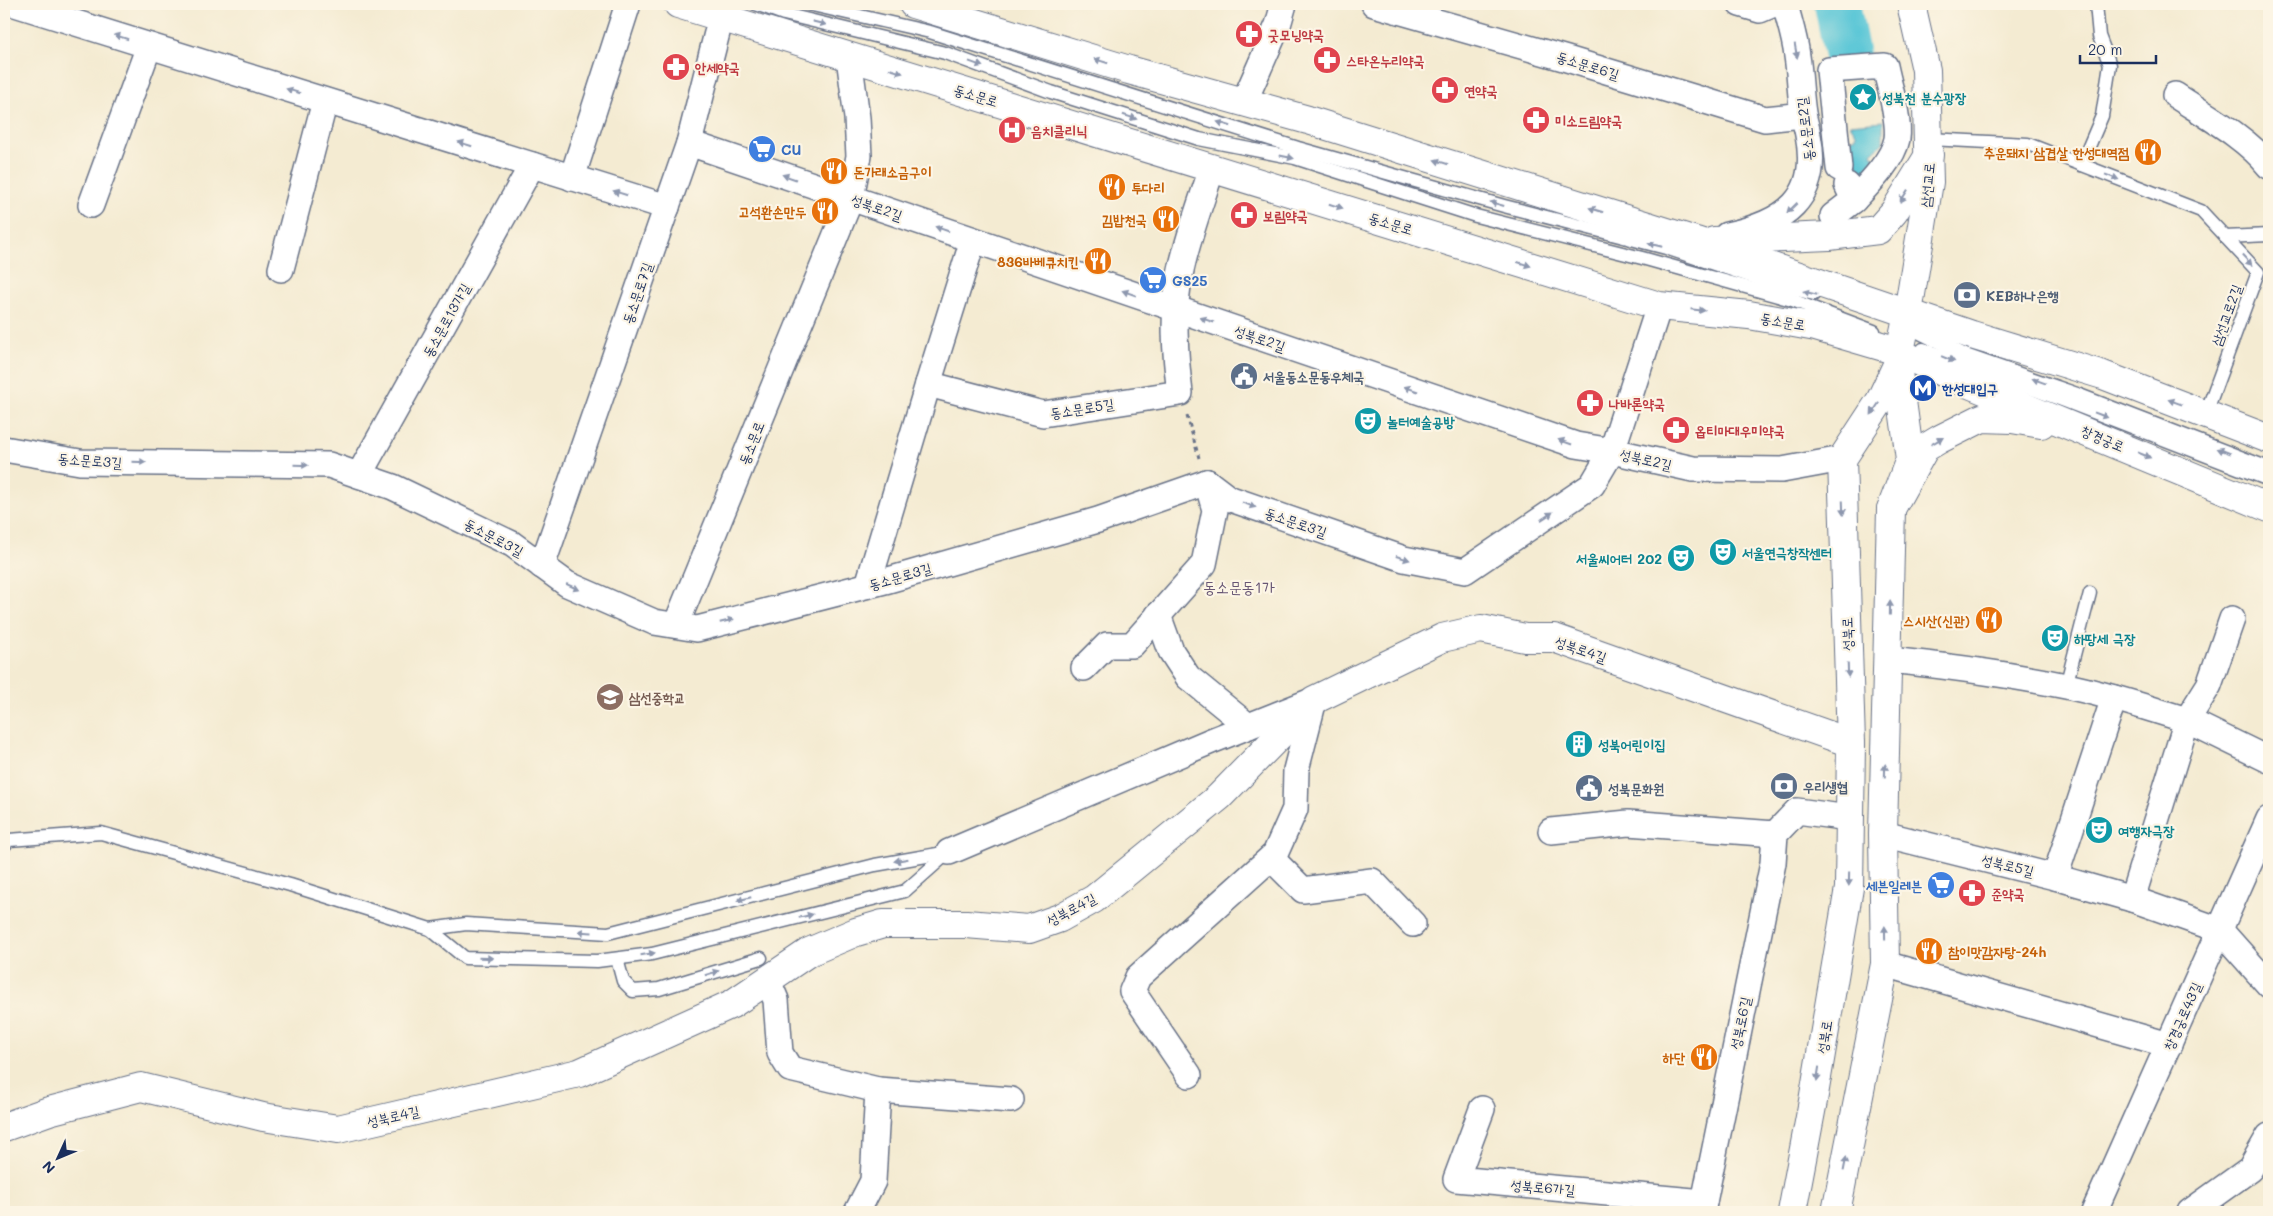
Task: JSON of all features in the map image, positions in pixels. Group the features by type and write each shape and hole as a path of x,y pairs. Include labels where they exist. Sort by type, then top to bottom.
{"main road":[{"name":"동소문로","path":"678,4 1659,306 1749,316 1903,340 1941,324 1972,336 2103,376 2206,413"},
{"name":"동소문로","path":"913,4 1129,70 1244,102 1696,241 1903,340 1937,370"},
{"name":"삼선교로","path":"1903,340 1929,182 1926,70 1911,4"},
{"path":"1696,241 1829,236 1878,230 1894,212 1929,147"},
{"path":"1842,459 1880,401 1903,340"},
{"path":"1836,1212 1885,964 1883,840 1892,509 1910,459 1903,340"},
{"name":"창경궁로","path":"1937,370 2269,508"},
{"path":"2206,413 2269,439"},
{"path":"1892,509 1925,448 1982,418 2012,419 2086,431"},
{"name":"성북로","path":"1792,1212 1849,888 1851,743 1842,459"},
{"name":"성북로4길","path":"4,1127 49,1111 141,1087 262,1117 338,1129 579,1073 732,1004 765,970 856,932 884,924 966,924 1029,929 1060,918 1094,899 1219,797 1314,700 1442,638 1481,629 1525,638 1554,638 1851,743"},
{"path":"1850,827 1883,840"}],"street":[{"path":"15,4 667,207"},
{"path":"572,178 628,4"},
{"path":"1244,102 1278,26 1284,4"},
{"name":"동소문로6길","path":"1374,4 1567,59 1765,119 1803,115"},
{"path":"1740,4 1760,10 1774,4"},
{"name":"동소문로2길","path":"1696,241 1746,231 1787,213 1800,200 1809,174 1809,136 1803,115 1797,54 1786,4"},
{"name":"동소문로7길","path":"542,566 689,143 721,17"},
{"path":"91,205 149,46"},
{"name":"동소문로","path":"676,626 851,198 859,156 850,57"},
{"path":"1833,216 1854,200 1872,181 1897,140 1896,121 1885,66 1829,70 1831,170 1854,200"},
{"path":"2174,95 2255,150 2269,166"},
{"path":"281,269 325,101"},
{"name":"성북로2길","path":"689,143 1576,445 1612,451 1693,470 1782,470 1842,459"},
{"name":"동소문로13가길","path":"359,475 532,165"},
{"path":"1180,393 1177,366 1176,309 1180,274 1212,168"},
{"path":"868,585 928,384 974,240"},
{"name":"동소문로3길","path":"4,449 80,462 329,465 393,487 512,544 566,584 654,622 697,628 868,585 1098,520 1207,482 1228,498 1404,559 1465,571 1592,485 1612,451 1659,306"},
{"name":"동소문로5길","path":"928,384 1043,414 1180,393"},
{"path":"1084,668 1107,645 1132,645 1204,564 1215,510 1207,482"},
{"path":"1158,615 1171,650 1188,677 1248,726"},
{"path":"2132,899 2186,720 2209,685 2232,619"},
{"path":"1889,660 1954,667 2066,686 2114,698 2186,720 2269,760"},
{"path":"2054,877 2114,698"},
{"path":"949,852 1314,700"},
{"path":"1190,1075 1132,991 1138,977 1275,854 1295,809 1296,770 1314,700"},
{"path":"1551,831 1628,823 1775,834 1797,811 1850,827"},
{"name":"창경궁로43길","path":"2094,1212 2269,819"},
{"name":"성북로6길","path":"1703,1207 1773,863 1775,834"},
{"name":"성북로5길","path":"1883,840 2054,877 2132,899 2220,930 2269,985"},
{"path":"1271,858 1302,890 1372,881 1413,924"},
{"path":"1885,964 2168,1045"},
{"path":"765,970 776,1000 780,1053 790,1069 878,1090 1011,1100"},
{"path":"856,1212 873,1181 878,1090"},
{"name":"성북로6가길","path":"1482,1108 1456,1179 1703,1207"},
{"path":"2190,1212 2250,1169 2269,1136"}],"lane":[{"path":"756,4 784,14 945,53 1051,92 1199,139 1295,158 1476,216 1642,258 1792,300 1903,340 2269,480"},
{"path":"808,4 930,32 1298,148 1504,206 1666,248 1780,286 1821,296 1903,340 1966,355 2078,394 2269,468"},
{"path":"2081,165 2102,116 2110,65 2099,36 2096,4"},
{"name":"삼선교로2길","path":"1929,147 2028,144 2200,211 2258,272 2206,413"},
{"path":"2225,237 2269,235"},
{"path":"2066,686 2090,593"},
{"path":"6,840 101,833 290,885 430,929 465,958 597,961 652,954 905,892 949,852"},
{"path":"430,929 466,924 608,933 875,865 949,852"},
{"path":"617,958 623,981 632,991 658,989 765,970"}],"path":[{"path":"1180,393 1207,482"}],"water":[{"path":"1883,121 1883,143 1872,153 1875,161 1866,174 1861,173 1857,163 1844,155 1847,141 1856,137 1856,133 1850,124"}],"waterway":[{"path":"1837,4 1847,56"}],"place":[{"name":"굿모닝약국","path":"1249,34"},
{"name":"스타온누리약국","path":"1327,60"},
{"name":"안세약국","path":"676,67"},
{"name":"연약국","path":"1445,90"},
{"name":"성북천 분수광장","path":"1863,97"},
{"name":"미소드림약국","path":"1536,120"},
{"name":"음치클리닉","path":"1012,130"},
{"name":"CU","path":"762,149"},
{"name":"추운돼지 삼겹살 한성대역점","path":"2148,152"},
{"name":"돈가래소금구이","path":"834,171"},
{"name":"투다리","path":"1112,187"},
{"name":"고석환손만두","path":"825,211"},
{"name":"보림약국","path":"1244,215"},
{"name":"김밥천국","path":"1166,219"},
{"name":"836바베큐치킨","path":"1098,261"},
{"name":"GS25","path":"1153,280"},
{"name":"KEB하나은행","path":"1967,295"},
{"name":"서울동소문동우체국","path":"1244,376"},
{"name":"한성대입구","path":"1923,388"},
{"name":"나바론약국","path":"1590,403"},
{"name":"놀터예술공방","path":"1368,421"},
{"name":"옵티마대우미약국","path":"1676,430"},
{"name":"서울연극창작센터","path":"1723,552"},
{"name":"서울씨어터 202","path":"1681,558"},
{"name":"스시산(신관)","path":"1989,620"},
{"name":"하땅세 극장","path":"2055,638"},
{"name":"삼선중학교","path":"610,697"},
{"name":"성북어린이집","path":"1579,744"},
{"name":"우리생협","path":"1784,786"},
{"name":"성북문화원","path":"1589,788"},
{"name":"여행자극장","path":"2099,830"},
{"name":"세븐일레븐","path":"1941,885"},
{"name":"준약국","path":"1972,893"},
{"name":"참이맛감자탕-24h","path":"1929,951"},
{"name":"하단","path":"1704,1057"}],"district":[{"name":"동소문동1가","path":"1239,586"}]}
